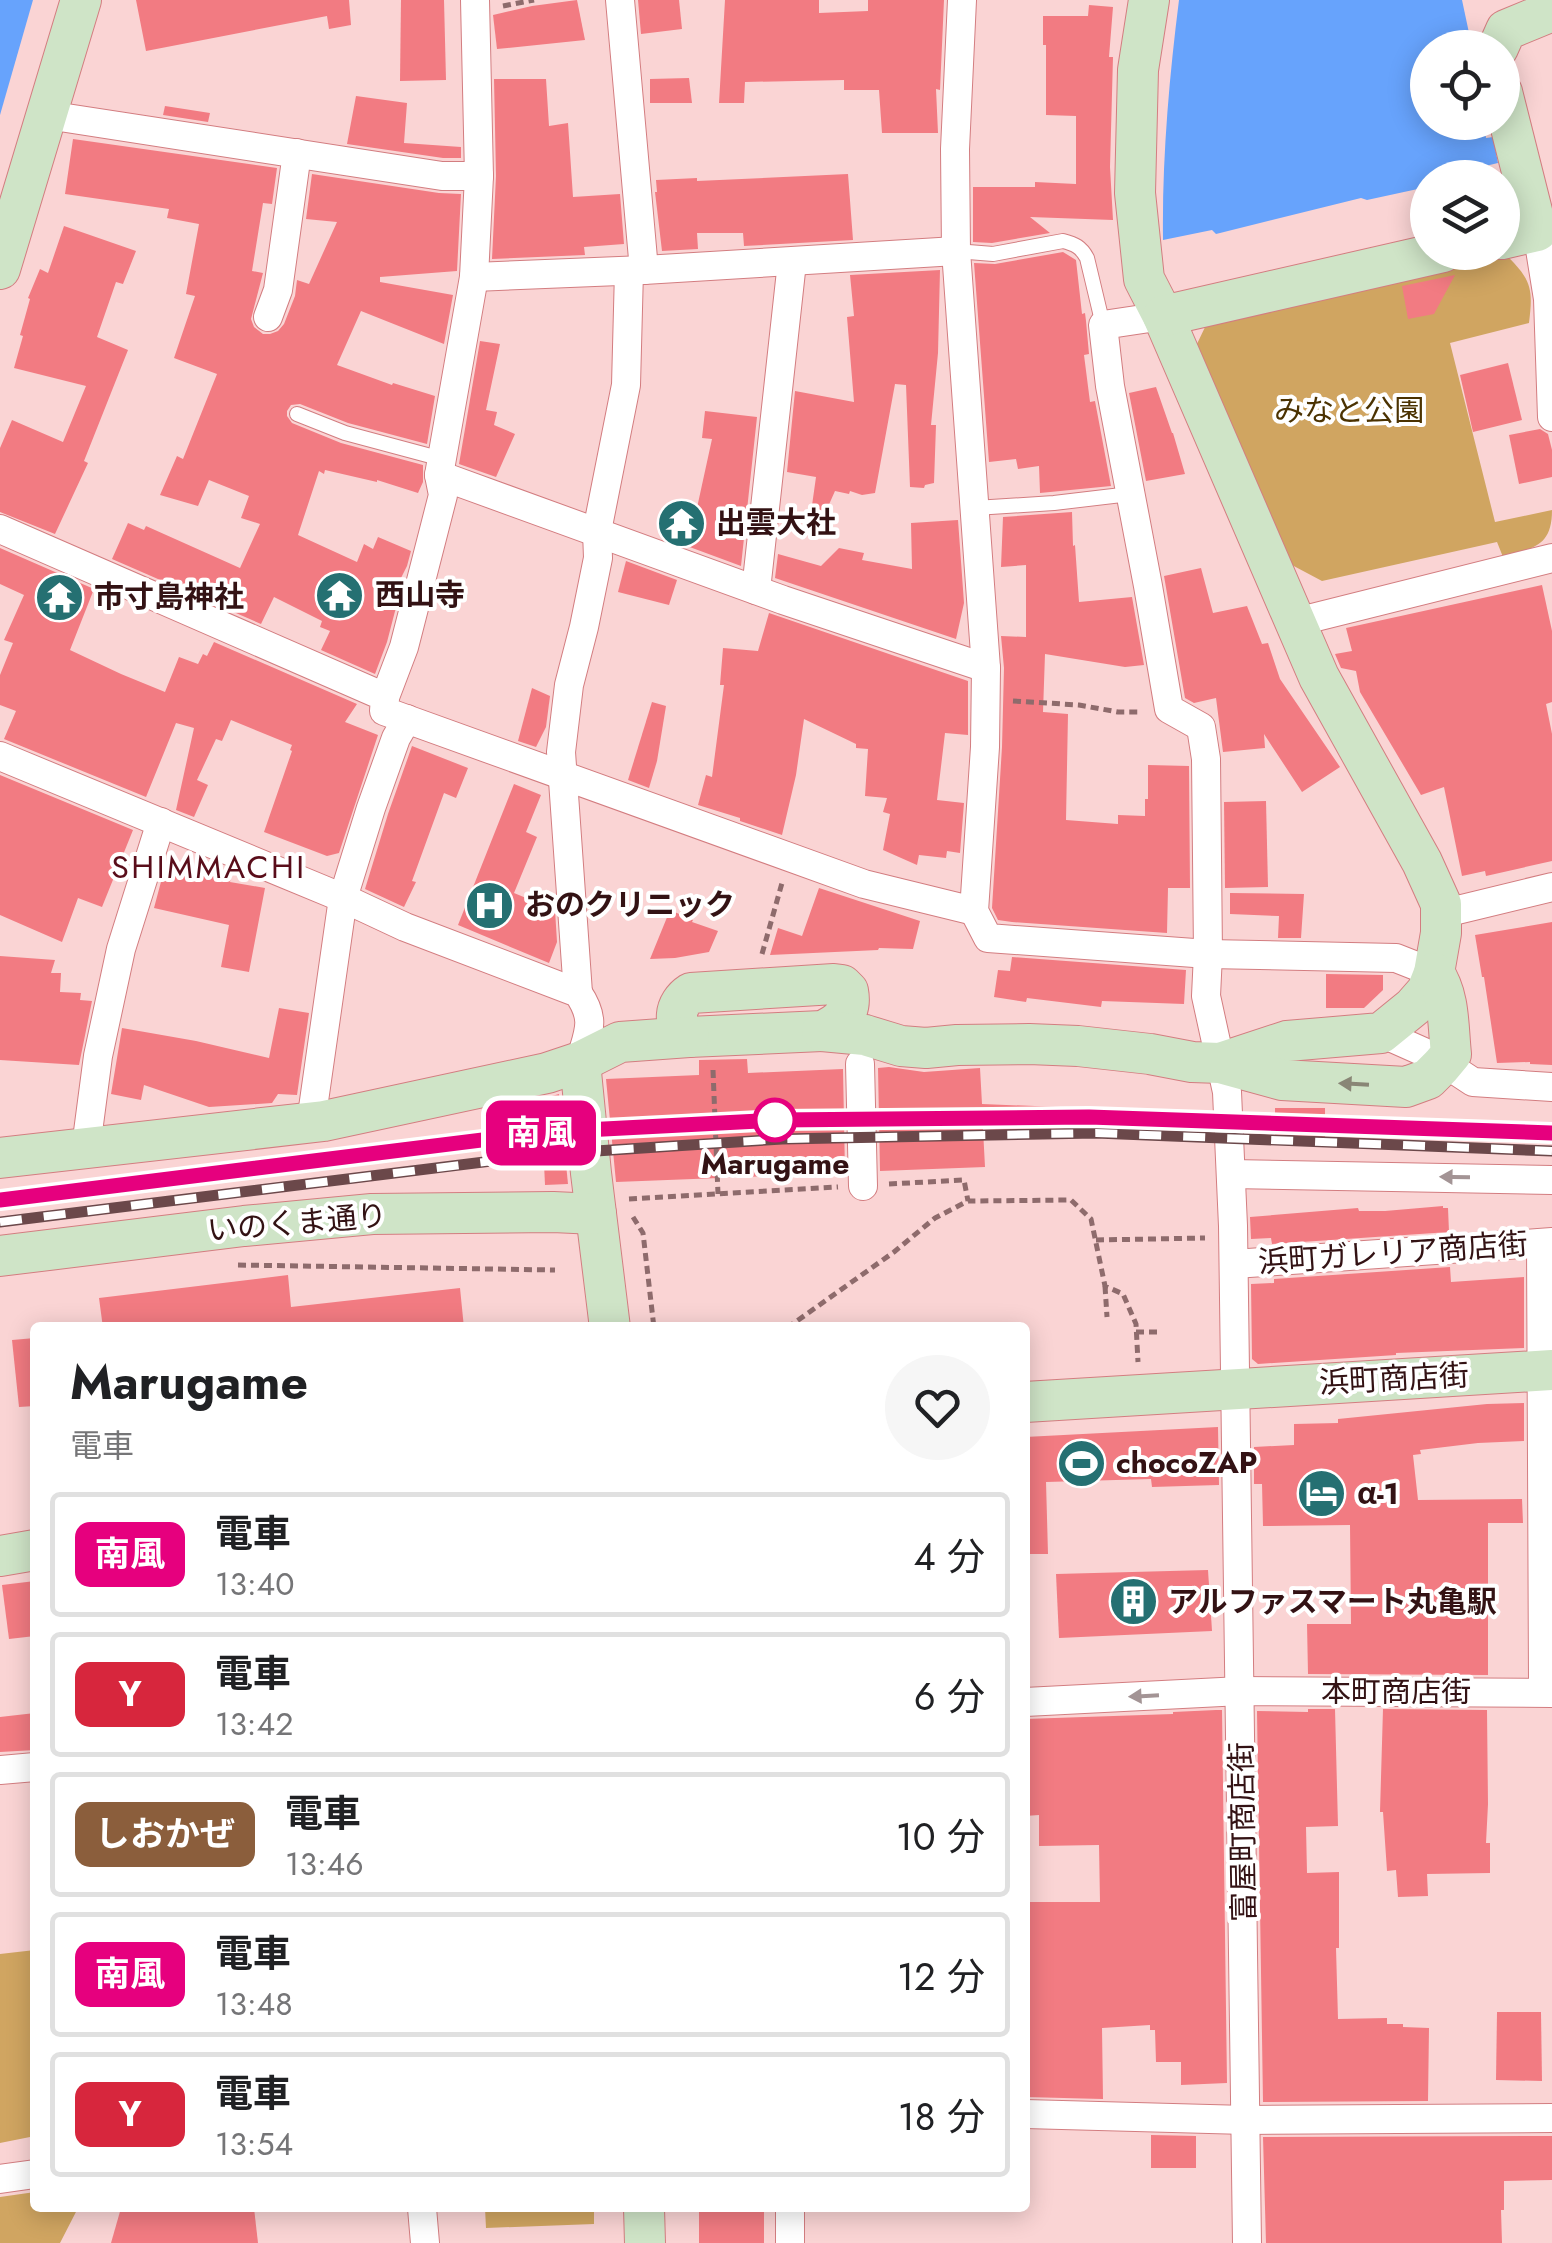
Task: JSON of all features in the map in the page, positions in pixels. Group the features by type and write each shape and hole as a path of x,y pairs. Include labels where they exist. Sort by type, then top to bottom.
{"street":[{"path":"0,270 81,0"},
{"path":"474,0 479,176 474,277 441,467 443,495 384,711 864,884 974,910"},
{"path":"609,1322 580,1062 590,1022 588,1008 578,993 562,752 568,685 598,558 596,531 626,384 637,271 620,0"},
{"path":"0,1158 311,1122 547,1073 620,1042 689,1037 822,1031 926,1048 1078,1046 1192,1062 1220,1062 1282,1080 1406,1086 1428,1078 1444,1064 1450,1054 1442,984 1434,973 1396,958 1208,954 988,938 974,910 986,747 986,668 956,251 955,149 962,0"},
{"path":"1149,0 1138,70 1135,193 1144,278 1164,316 1319,677 1422,862 1441,904 1442,933 1427,991 1382,1032"},
{"path":"1506,30 1552,11"},
{"path":"47,115 442,176 479,176"},
{"path":"268,317 278,290 296,154"},
{"path":"1520,235 1550,298 1552,417"},
{"path":"474,277 956,251"},
{"path":"1172,711 1110,386 1103,325 1164,316 1410,260"},
{"path":"756,590 792,262"},
{"path":"441,467 596,531 986,668"},
{"path":"0,529 386,697"},
{"path":"1296,622 1552,558"},
{"name":"富屋町商店街","path":"1172,711 1202,727 1206,758 1206,996 1227,1092 1234,1251 1247,2243"},
{"path":"311,1122 343,898 396,738 407,719"},
{"path":"0,756 405,927 578,993"},
{"path":"86,1147 98,1056 121,949 162,822"},
{"path":"1441,914 1552,887"},
{"path":"580,1062 630,1019 691,994 834,984 864,992 899,1026 922,1038 956,1045"},
{"path":"822,1031 836,1025 848,1010 848,991 842,985"},
{"path":"689,1037 682,1032 676,1015 679,1005 691,994"},
{"path":"1220,1062 1286,1041 1382,1032 1473,1082 1552,1087"},
{"path":"860,1064 863,1186"},
{"path":"1231,1174 1552,1180"},
{"name":"いのくま通り","path":"0,1256 372,1214 596,1214"},
{"path":"1546,1243 1543,1680 1552,1690"},
{"name":"浜町ガレリア商店街","path":"1234,1251 1546,1243"},
{"name":"浜町商店街","path":"1030,1402 1236,1404 1547,1370"},
{"path":"0,1556 30,1551"},
{"name":"本町商店街","path":"1030,1702 1241,1691 1552,1690"},
{"path":"0,1770 30,1767"},
{"path":"1030,2114 1246,2120 1552,2118"},
{"path":"0,2179 30,2175"},
{"path":"422,2212 425,2243"},
{"path":"644,2212 645,2243"},
{"path":"790,2212 790,2243"}],"lane":[{"path":"956,251 993,254 1063,241 1082,248 1103,325"},
{"path":"296,414 441,467"},
{"path":"975,508 1130,494"}],"path":[{"path":"985,700 1078,705 1118,712 1172,711"},
{"path":"758,968 789,856"},
{"path":"712,1070 718,1194"},
{"path":"653,1322 644,1233 623,1200 964,1180 968,1201"},
{"path":"795,1322 936,1218 968,1201 1071,1200 1092,1219 1107,1317"},
{"path":"1095,1240 1234,1251"},
{"path":"229,1264 555,1270"},
{"path":"1104,1286 1124,1294 1136,1324 1138,1370"},
{"path":"1136,1332 1158,1332"}],"green space":[{"name":"みなと公園","path":"1449,270 1519,270 1529,287 1529,323 1450,343 1495,522 1552,510 1549,532 1532,548 1503,557 1497,542 1322,581 1290,564 1196,346 1207,323"},
{"path":"30,1951 30,2137 0,2143 0,1954"},
{"path":"30,2193 30,2212 76,2212 60,2243 0,2243 0,2197"},
{"path":"485,2212 594,2212 594,2224 486,2228"}],"water":[{"path":"0,0 33,0 0,115"},
{"path":"1179,0 1462,0 1468,30 1410,30 1410,140 1494,140 1497,160 1410,160 1410,191 1361,198 1216,234 1212,230 1163,240"}],"building":[{"path":"136,0 349,0 351,25 329,29 327,16 146,51"},
{"path":"401,0 444,0 446,80 400,81"},
{"path":"577,0 585,40 497,49 493,15"},
{"path":"638,0 679,0 682,29 641,34"},
{"path":"725,0 819,0 819,13 868,11 868,0 944,0 940,90 936,89 938,133 882,133 879,90 844,90 844,80 745,82 744,103 719,103"},
{"path":"1089,5 1113,7 1109,57 1113,57 1113,220 1030,217 1050,233 992,243 973,242 973,187 1035,187 1035,182 1076,184 1076,116 1046,115 1043,16 1088,16"},
{"path":"689,78 692,103 650,103 650,79"},
{"path":"494,79 546,79 549,126 568,123 573,197 620,194 624,244 584,247 585,255 492,259 496,176"},
{"path":"356,96 407,103 404,143 461,147 461,158 347,144"},
{"path":"165,106 210,113 208,122 163,115"},
{"path":"73,139 277,168 272,204 263,203 252,271 263,273 251,319 263,334 278,331 284,324 297,280 309,284 337,222 306,219 312,174 461,194 457,271 380,277 380,282 453,295 444,344 361,311 337,365 435,396 427,444 348,423 300,404 291,405 287,411 292,423 341,443 423,465 418,493 377,480 319,471 298,535 357,562 364,544 373,549 378,537 411,551 395,590 400,592 375,674 321,650 330,631 320,627 322,621 274,597 261,624 112,559 128,523 144,530 146,526 240,568 260,524 241,518 249,496 209,480 198,506 160,495 177,456 183,459 217,374 174,358 195,296 186,294 199,224 167,218 169,209 65,194"},
{"path":"848,174 853,240 744,246 743,233 697,233 698,249 662,251 656,180"},
{"path":"64,226 136,251 123,284 116,282 97,337 128,350 84,461 88,463 55,534 0,512 0,448 12,420 63,442 86,386 14,368 28,298 40,269 48,273"},
{"path":"1063,252 1076,260 1086,321 1089,354 1084,355 1090,402 1095,401 1111,486 1040,493 1039,466 1018,469 1016,459 989,462 974,263 995,264"},
{"path":"940,270 931,425 936,425 934,483 924,488 910,487 906,385 895,384 875,493 835,491 815,536 808,534 816,477 787,472 795,391 854,402 847,317 854,316 850,275"},
{"path":"1455,275 1434,314 1408,319 1402,286"},
{"path":"480,341 500,344 486,410 497,412 494,425 515,434 496,477 459,464"},
{"path":"1508,363 1522,420 1473,432 1460,375"},
{"path":"1156,387 1185,474 1146,481 1129,393"},
{"path":"705,411 757,417 741,566 668,539 678,511 695,517 712,439 702,438"},
{"path":"1540,429 1548,434 1552,450 1552,477 1519,484 1509,435"},
{"path":"1072,512 1079,602 1132,597 1144,665 1125,667 1045,654 1043,712 1068,714 1066,820 1118,824 1118,815 1145,816 1148,765 1189,766 1190,888 1168,888 1167,933 998,920 992,908 1002,747 1001,636 1026,637 1026,565 1001,567 1003,517"},
{"path":"958,520 964,603 956,639 775,578 778,554 821,566 839,548 864,553 862,560 912,569 911,523"},
{"path":"0,548 94,589 70,650 121,674 165,692 179,657 198,664 214,642 357,704 345,722 378,735 339,853 327,856 264,832 292,745 231,720 222,741 216,739 197,780 208,785 194,817 176,810 194,728 176,723 146,797 4,739 16,711 0,705 0,675 13,643 4,640 24,595 0,584"},
{"path":"626,561 677,580 669,605 618,592"},
{"path":"1201,568 1213,613 1247,606 1262,644 1268,643 1280,679 1340,767 1302,792 1264,734 1265,748 1223,752 1216,698 1194,703 1185,698 1164,576"},
{"path":"1542,585 1552,631 1552,702 1546,704 1552,734 1552,861 1486,876 1485,871 1462,876 1444,787 1421,795 1360,692 1356,671 1341,668 1335,654 1352,651 1346,628"},
{"path":"769,613 968,681 968,735 945,733 937,800 964,803 960,853 947,851 946,858 919,855 917,865 883,850 890,814 883,812 887,798 865,796 868,749 856,748 856,744 804,719 782,835 698,805 706,775 712,777 724,685 720,685 723,648 758,651"},
{"path":"532,688 550,696 546,727 536,747 518,741"},
{"path":"652,702 666,706 649,788 628,780"},
{"path":"412,746 468,768 456,798 444,793 412,881 416,882 404,907 365,889"},
{"path":"0,775 133,830 102,907 78,898 62,942 0,915"},
{"path":"514,784 541,795 526,832 537,837 514,893 555,910 557,942 549,963 458,925"},
{"path":"1266,801 1268,887 1225,888 1224,802"},
{"path":"166,863 265,888 249,972 221,967 229,925 154,908"},
{"path":"819,888 920,921 913,949 770,955 778,928 802,936"},
{"path":"1230,893 1304,894 1301,938 1278,938 1279,916 1230,914"},
{"path":"670,910 718,931 709,952 650,959"},
{"path":"1552,922 1552,1065 1497,1063 1475,935"},
{"path":"0,956 55,960 51,973 61,973 60,992 81,993 80,1000 92,1001 79,1065 0,1060"},
{"path":"1012,957 1186,970 1184,1004 1102,1001 1101,1007 994,997 998,970 1010,971"},
{"path":"1326,974 1383,975 1383,990 1364,1008 1326,1008"},
{"path":"279,1008 309,1013 297,1095 278,1094 272,1103 209,1107 144,1085 141,1100 111,1094 122,1028 269,1058"},
{"path":"747,1059 748,1073 843,1069 845,1173 616,1182 606,1079 699,1075 699,1060"},
{"path":"878,1068 924,1072 980,1068 982,1104 1187,1112 1186,1136 983,1129 985,1167 880,1171"},
{"path":"559,1094 568,1184 545,1185 541,1099"},
{"path":"1275,1108 1325,1108 1325,1140 1275,1140"},
{"path":"1448,1208 1449,1232 1272,1244 1271,1238 1251,1239 1250,1217"},
{"path":"1450,1267 1451,1282 1524,1277 1524,1348 1258,1364 1252,1359 1251,1284 1274,1283 1274,1279"},
{"path":"288,1275 291,1307 460,1288 463,1322 102,1322 99,1298"},
{"path":"30,1338 30,1406 19,1407 12,1340"},
{"path":"1524,1403 1524,1441 1420,1450 1421,1454 1413,1455 1418,1500 1522,1499 1523,1523 1488,1523 1488,1675 1308,1674 1307,1624 1351,1624 1350,1525 1263,1526 1262,1484 1254,1484 1254,1447 1294,1445 1294,1424 1338,1423 1338,1419"},
{"path":"1218,1427 1219,1485 1152,1487 1151,1479 1046,1482 1048,1554 1030,1554 1030,1437"},
{"name":"アルファスマート丸亀駅","path":"1208,1570 1212,1631 1059,1638 1056,1574"},
{"path":"30,1582 30,1637 9,1639 2,1585"},
{"path":"1335,1709 1338,1826 1306,1827 1307,1873 1339,1872 1338,2019 1387,2018 1387,2024 1429,2028 1428,2101 1263,2102 1257,1711"},
{"path":"1383,1709 1487,1710 1486,1843 1490,1843 1490,1873 1427,1874 1428,1896 1398,1897 1396,1870 1387,1871 1380,1812"},
{"path":"1222,1710 1227,2083 1181,2085 1181,2062 1156,2062 1155,2030 1150,2030 1150,2025 1102,2028 1103,2099 1030,2097 1030,1902 1100,1902 1099,1845 1039,1846 1039,1815 1030,1816 1030,1719"},
{"path":"30,1714 30,1750 0,1752 0,1717"},
{"path":"1497,2012 1541,2012 1542,2081 1496,2080"},
{"path":"1151,2135 1196,2136 1196,2168 1151,2168"},
{"path":"1552,2136 1552,2180 1504,2181 1502,2243 1266,2243 1263,2137"},
{"path":"120,2212 254,2212 258,2243 111,2243"},
{"path":"699,2212 764,2212 764,2243 699,2243"}],"railway":[{"path":"0,1200 546,1133 778,1120 1089,1117 1552,1133"},
{"path":"0,1222 549,1154 782,1139 1096,1133 1552,1151"}],"train":[{"name":"南風","path":"0,1200 546,1132 778,1120 1089,1117 1552,1133"}],"place":[{"name":"出雲大社","path":"681,523"},
{"name":"西山寺","path":"340,595"},
{"name":"市寸島神社","path":"59,597"},
{"name":"おのクリニック","path":"490,905"},
{"name":"Marugame","path":"775,1120"},
{"name":"chocoZAP","path":"1081,1463"},
{"name":"α-1","path":"1322,1494"},
{"name":"アルファスマート丸亀駅","path":"1133,1602"}],"district":[{"name":"SHIMMACHI","path":"209,867"}]}
